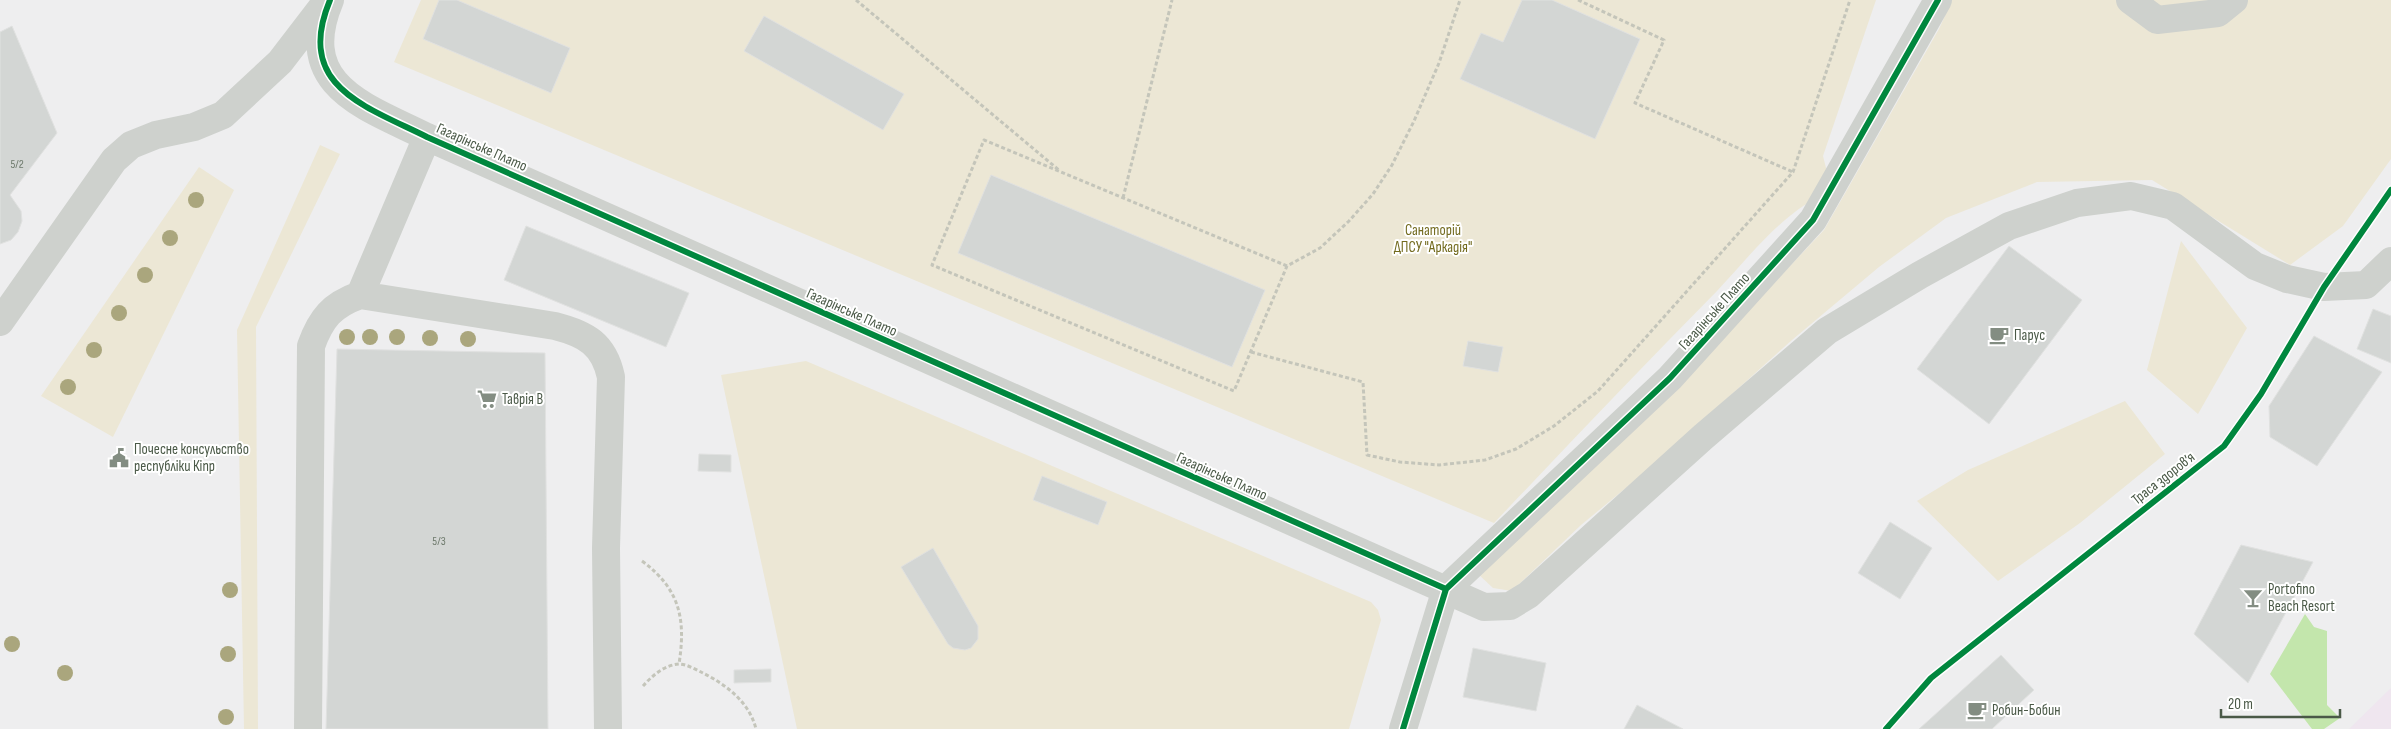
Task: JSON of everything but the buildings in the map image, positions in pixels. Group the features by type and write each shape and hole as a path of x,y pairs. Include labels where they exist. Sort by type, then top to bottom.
{"street":[{"name":"Гагарінське Плато","path":"328,0 319,33 320,54 328,74 341,91 354,99 427,137 1446,589 1482,558 1670,378 1813,220 1938,0"},
{"path":"0,322 114,160 131,145 156,135 194,127 223,115 280,62 328,0"},
{"path":"2130,0 2157,20 2218,13 2234,0"},
{"path":"360,295 427,137"},
{"path":"1403,729 1446,589 1484,607 1510,606 1528,595 1703,437 1827,331 1920,275 2009,226 2069,206 2131,196 2172,206 2255,266 2287,279 2324,287 2366,285 2391,261"},
{"path":"308,729 311,346 317,329 330,311 342,301 360,295 572,330 599,347 608,362 611,377 606,548 608,727"}],"path":[{"path":"856,0 1062,173"},
{"path":"1123,198 1172,0"},
{"path":"1287,266 984,140 932,265 1234,391 1287,266 1320,248 1373,194 1392,165 1414,121 1439,63 1460,0"},
{"path":"1578,0 1664,40 1635,103 1793,172"},
{"path":"1251,352 1363,382 1367,455 1400,462 1439,465 1485,460 1516,449 1554,426 1598,391 1793,172 1850,0"},
{"path":"606,548 635,557 654,570 668,585 679,607 683,629 679,664"},
{"path":"608,727 660,670 679,664 693,668 728,686 754,720 756,729"}],"green space":[{"name":"Санаторій ДПСУ \"Аркадія\"","path":"421,0 1876,0 1823,156 1828,176 1819,197 1791,215 1765,239 1494,523 394,62"},
{"path":"1952,0 2391,0 2391,159 2343,226 2290,265 2152,180 2037,182 1946,218 1879,267 1792,340 1650,468 1581,525 1512,591 1493,588 1477,573 1674,389 1824,230 1939,29"},
{"path":"320,145 340,154 256,327 258,729 244,729 237,330"},
{"path":"199,167 234,190 113,437 41,396"},
{"path":"2181,241 2247,328 2198,414 2147,370"},
{"path":"806,361 1371,602 1378,610 1381,620 1349,729 797,729 721,375"},
{"path":"2125,401 2165,454 2080,523 1998,581 1917,501 1968,470"}],"sand":[{"path":"2391,688 2391,729 2349,729"}],"shaded area":[{"path":"2305,614 2314,627 2327,631 2327,705 2340,718 2324,729 2312,729 2270,674"}],"cycle path":[{"path":"330,0 321,29 321,53 329,73 342,89 360,103 381,115 1446,589"},
{"path":"1403,729 1446,589 1670,378 1813,220 1938,0"},
{"name":"Траса здоров’я","path":"1886,729 1931,678 2224,446 2261,394 2324,287 2391,190"}],"place":[{"name":"Парус","path":"1999,335"},
{"name":"Таврія В","path":"487,399"},
{"name":"Почесне консульство республіки Кіпр","path":"119,458"},
{"name":"Portofino Beach Resort","path":"2253,598"},
{"name":"Робин-Бобин","path":"1977,710"}]}
